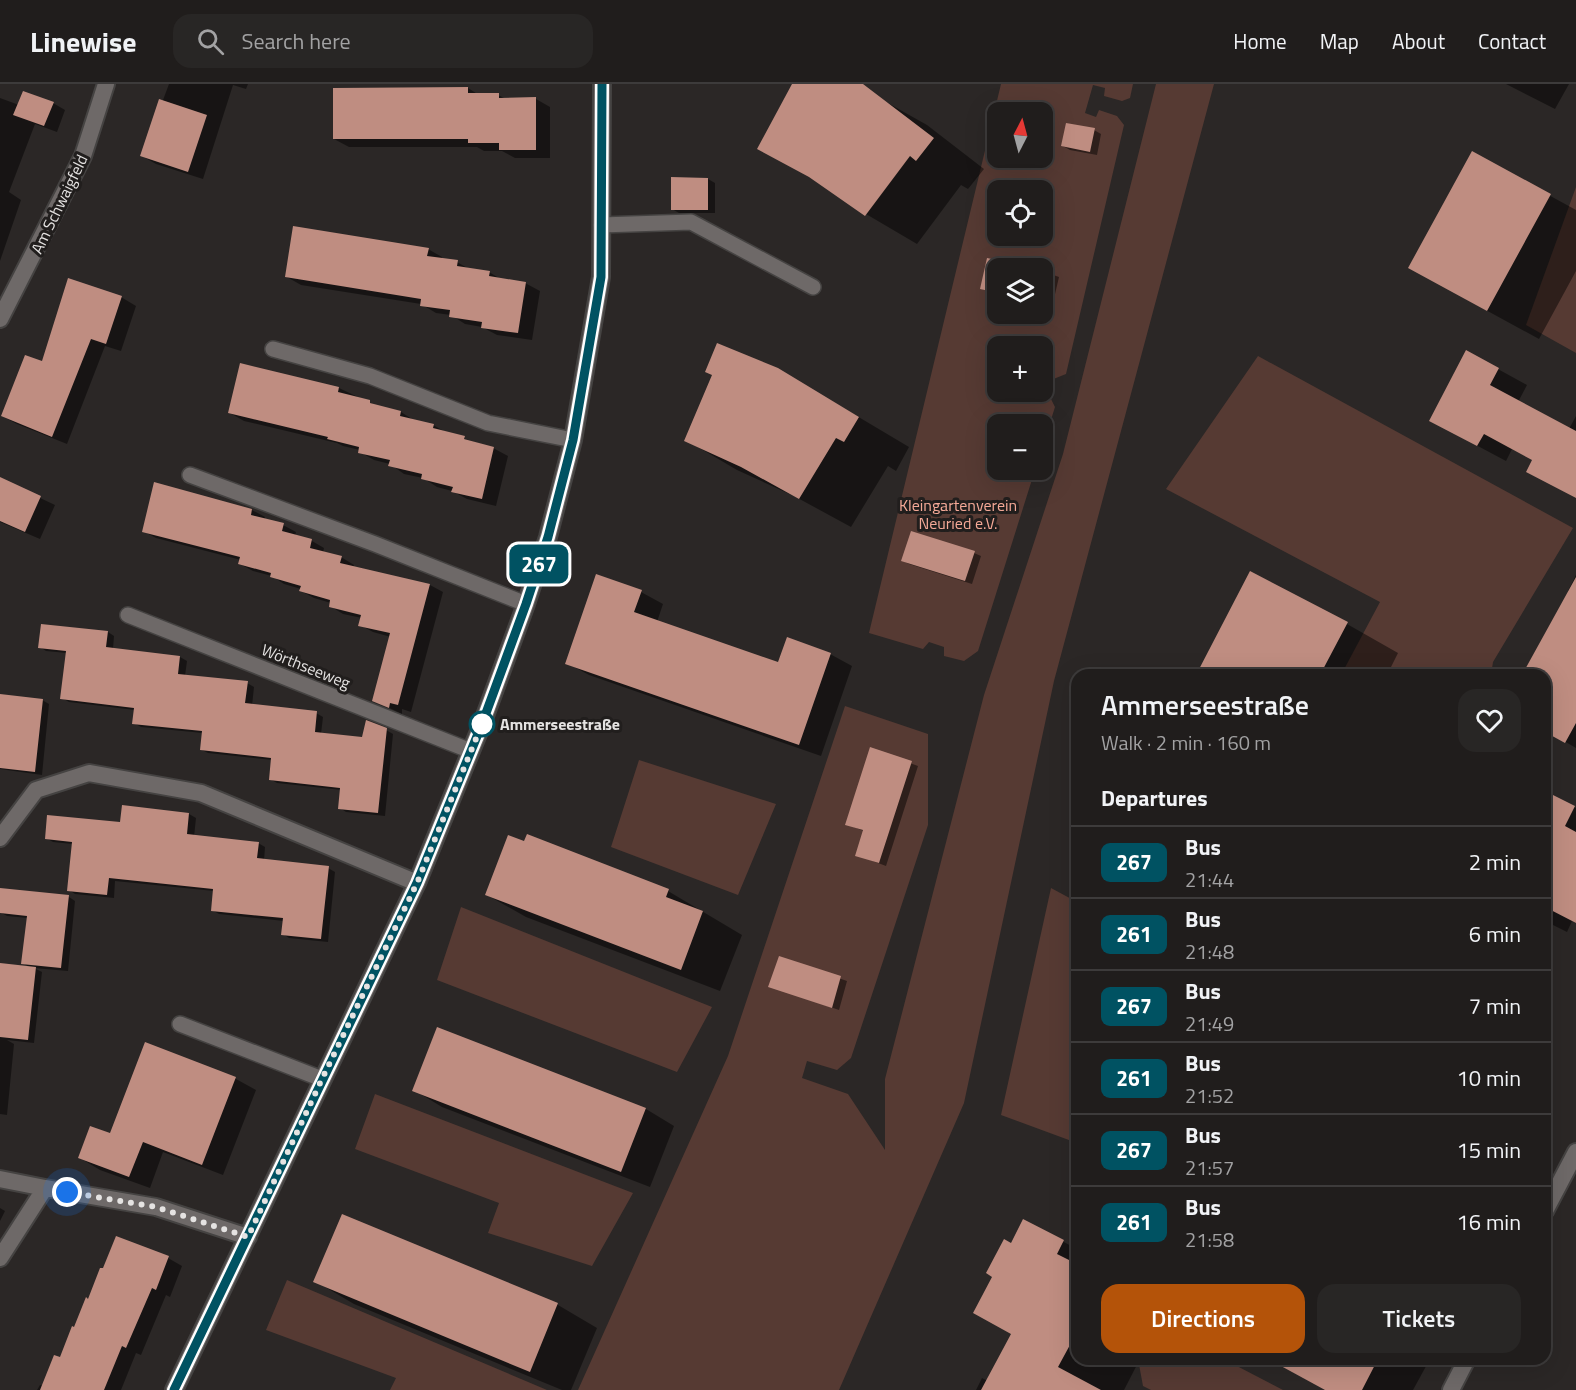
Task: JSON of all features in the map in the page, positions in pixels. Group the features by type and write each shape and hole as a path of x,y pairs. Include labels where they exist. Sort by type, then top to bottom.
{"street":[{"name":"Am Schwaigfeld","path":"0,319 83,156 106,84"},
{"path":"174,1390 417,883 471,751 526,604 548,537 573,440 601,277 602,84"},
{"path":"0,838 36,790 89,773 201,793 417,883"},
{"path":"1551,1200 1576,1152"},
{"path":"0,1179 156,1207 248,1237"},
{"path":"0,1258 45,1188"},
{"path":"1451,1390 1464,1365"}],"lane":[{"path":"601,225 691,222 813,287"},
{"path":"273,349 370,376 488,423 573,440"},
{"path":"190,475 375,544 526,604"},
{"name":"Wörthseeweg","path":"128,615 471,751"},
{"path":"180,1024 322,1079"}],"green space":[{"name":"Kleingartenverein Neuried e.V.","path":"1001,84 1133,84 1130,98 1122,101 1104,96 1105,88 1093,85 1085,113 1096,117 1099,110 1117,116 1124,125 1066,374 1053,379 1053,336 987,336 987,402 1052,402 1055,407 1053,414 987,414 987,480 1032,480 978,651 964,661 944,656 944,647 929,642 923,649 869,633 987,142 987,168 1053,168 1053,102 997,102"},
{"path":"1156,84 1214,84 1054,681 964,1103 839,1390 578,1390 728,1056 845,706 928,734 928,825 851,1058 837,1070 807,1061 802,1078 848,1094 885,1150 885,1079 984,695 1063,454"},
{"path":"1576,187 1576,353 1526,325"},
{"path":"1258,356 1573,528 1493,662 1492,669 1344,669 1380,602 1166,489"},
{"path":"639,760 776,804 738,895 611,847"},
{"path":"1051,888 1071,899 1071,1141 1001,1115"},
{"path":"461,907 712,1007 677,1072 437,980"},
{"path":"375,1094 633,1193 592,1266 488,1233 499,1203 355,1149"},
{"path":"287,1280 547,1390 390,1390 396,1378 266,1330"},
{"path":"1139,1365 1235,1365 1283,1390 1151,1390 1143,1386"}],"building":[{"path":"792,84 863,84 934,138 916,161 910,156 865,216 809,177 757,149"},
{"path":"468,87 468,93 499,93 499,98 536,97 536,150 499,150 499,143 468,143 468,139 333,139 333,88"},
{"path":"23,91 54,102 44,126 13,115"},
{"path":"159,99 207,115 188,172 140,156"},
{"path":"1066,123 1095,128 1090,152 1061,146"},
{"path":"1472,151 1551,194 1487,311 1408,268"},
{"path":"671,177 708,178 708,210 671,210"},
{"path":"293,226 429,248 427,256 458,260 457,266 490,271 489,276 526,282 518,333 481,328 482,322 449,317 450,310 420,306 421,299 285,277"},
{"path":"987,258 987,291 980,289"},
{"path":"68,278 122,296 106,344 91,339 52,437 1,416 25,355 42,361"},
{"path":"717,343 778,368 859,417 844,442 836,438 799,499 741,467 684,441 712,375 705,372"},
{"path":"1466,350 1499,368 1490,385 1576,431 1576,498 1526,472 1532,460 1484,434 1477,446 1429,421"},
{"path":"240,363 339,387 338,392 401,411 400,416 434,424 433,428 465,436 464,439 494,447 482,499 451,492 453,487 421,479 422,474 388,466 390,460 358,453 359,447 327,439 328,437 228,413"},
{"path":"0,477 41,496 25,532 0,521"},
{"path":"154,482 252,509 251,515 284,523 282,531 312,539 310,548 342,556 340,563 430,584 398,705 390,703 389,708 372,701 390,633 358,626 361,615 329,607 330,600 299,591 301,586 270,577 271,573 238,564 240,557 142,532"},
{"path":"911,531 975,551 965,581 901,561"},
{"path":"1250,571 1348,622 1323,669 1199,669"},
{"path":"596,574 642,590 634,612 778,662 787,637 831,653 799,745 565,664"},
{"path":"1576,577 1576,723 1565,743 1551,735 1551,669 1525,669"},
{"path":"41,624 108,631 106,647 180,656 178,674 248,681 245,703 317,711 315,732 362,737 366,720 387,728 378,813 338,809 340,788 269,780 271,758 200,750 202,731 132,724 134,708 60,699 66,651 38,648"},
{"path":"0,694 43,699 35,772 0,768"},
{"path":"870,747 912,761 879,863 855,856 863,830 845,825"},
{"path":"1551,794 1575,806 1565,826 1576,832 1576,923 1551,910"},
{"path":"122,805 189,813 187,834 259,842 257,858 329,866 321,939 281,935 283,918 211,911 213,889 109,878 107,895 67,891 72,842 45,839 47,815 120,822"},
{"path":"527,834 669,889 666,897 703,911 681,970 485,895 508,835 524,841"},
{"path":"0,888 69,895 61,968 21,964 27,916 0,913"},
{"path":"779,956 841,976 832,1008 768,987"},
{"path":"0,963 36,967 28,1040 0,1037"},
{"path":"437,1027 646,1108 621,1172 412,1091"},
{"path":"145,1042 236,1077 202,1165 143,1142 129,1177 78,1158 90,1126 110,1133"},
{"path":"342,1214 558,1303 530,1372 313,1282"},
{"path":"1023,1219 1064,1240 1057,1254 1071,1261 1071,1343 1058,1367 1101,1390 981,1390 1011,1334 973,1313 992,1277 986,1273 1004,1239 1011,1243"},
{"path":"116,1236 169,1256 156,1290 152,1288 126,1348 122,1346 104,1390 40,1390 54,1355 60,1357 72,1326 74,1327 86,1297 88,1299"},
{"path":"1279,1365 1375,1365 1362,1390 1325,1390"}],"bus line":[{"name":"267","path":"174,1390 417,883 482,724 548,537 573,440 601,277 602,84"}],"place":[{"name":"Ammerseestraße","path":"482,724"}],"route":[{"path":"67,1192 156,1207 248,1237 417,883 482,724"}]}
